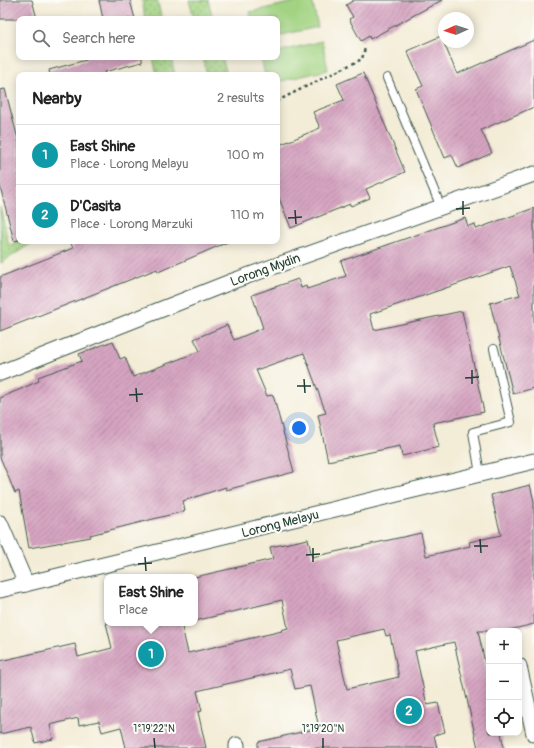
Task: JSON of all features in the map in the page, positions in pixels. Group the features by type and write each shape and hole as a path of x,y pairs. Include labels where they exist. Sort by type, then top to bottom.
{"street":[{"name":"Lorong Mydin","path":"0,373 233,280 534,174"},
{"name":"Lorong Melayu","path":"0,590 534,461"},
{"path":"0,523 26,584"},
{"path":"522,680 534,734"}],"lane":[{"path":"387,78 441,207"},
{"path":"480,474 473,432 511,422 494,349"}],"path":[{"path":"280,100 362,59 365,48"}],"green space":[{"path":"142,0 157,0 161,16 145,16"},
{"path":"189,0 208,0 212,16 193,16"},
{"path":"303,0 312,0 318,27 280,35 280,16 251,16 250,12"},
{"path":"322,41 328,70 280,81 280,72 264,72 262,60 280,60 280,51"},
{"path":"154,60 172,60 174,72 156,72"},
{"path":"204,60 223,60 226,72 206,72"},
{"path":"0,207 9,246 16,242 16,244 30,244 1,263"}],"building":[{"path":"0,0 32,0 36,16 16,16 16,19 0,19"},
{"path":"99,0 130,0 134,16 102,16"},
{"path":"354,0 442,0 370,39 369,36 361,41 349,19 353,17 346,5"},
{"path":"438,37 438,48 446,48 457,74 534,40 534,107 481,130 492,153 458,168 452,155 445,158 416,89 423,86 407,51"},
{"path":"86,60 142,60 142,62 104,72 49,72 49,70"},
{"path":"363,73 405,172 366,189 370,198 351,206 350,204 291,228 280,200 280,145 320,128 313,112 344,100 337,84"},
{"path":"5,89 16,131 16,241 14,241 0,186 0,90"},
{"path":"534,208 534,388 513,394 490,303 520,295 510,266 370,314 374,330 462,311 484,412 433,423 439,447 402,456 400,446 328,461 318,415 326,413 304,353 256,370 267,396 273,395 294,472 226,490 226,487 183,501 185,511 90,535 91,537 29,548 19,491 15,493 0,457 0,398 39,381 38,377 82,361 79,354 113,341 120,359 125,357 133,377 200,351 194,339 227,325 234,340 263,328 252,295 298,279 301,288 306,286 307,289 346,276 341,261 465,218 468,226 475,224 476,229"},
{"path":"71,244 223,244 158,272 157,269 0,331 0,277 73,248"},
{"path":"530,485 534,501 534,624 517,628 486,628 486,631 478,631 486,667 486,736 502,736 504,748 478,748 454,642 415,651 427,705 438,703 445,732 434,735 437,748 258,748 258,742 319,728 310,686 295,689 290,669 197,691 202,711 198,712 206,748 126,748 121,727 102,732 99,721 79,725 78,718 50,725 53,739 35,743 31,727 0,734 0,661 75,644 78,657 112,648 107,626 182,626 188,653 282,631 281,630 288,628 282,600 198,620 198,576 273,559 270,547 308,539 312,557 421,533 426,556 470,546 469,542 501,535 491,495","holes":["384,629 386,636 390,635 399,677 347,689 336,640"]}],"place":[{"name":"East Shine","path":"151,654"},
{"name":"D'Casita","path":"409,711"}]}
